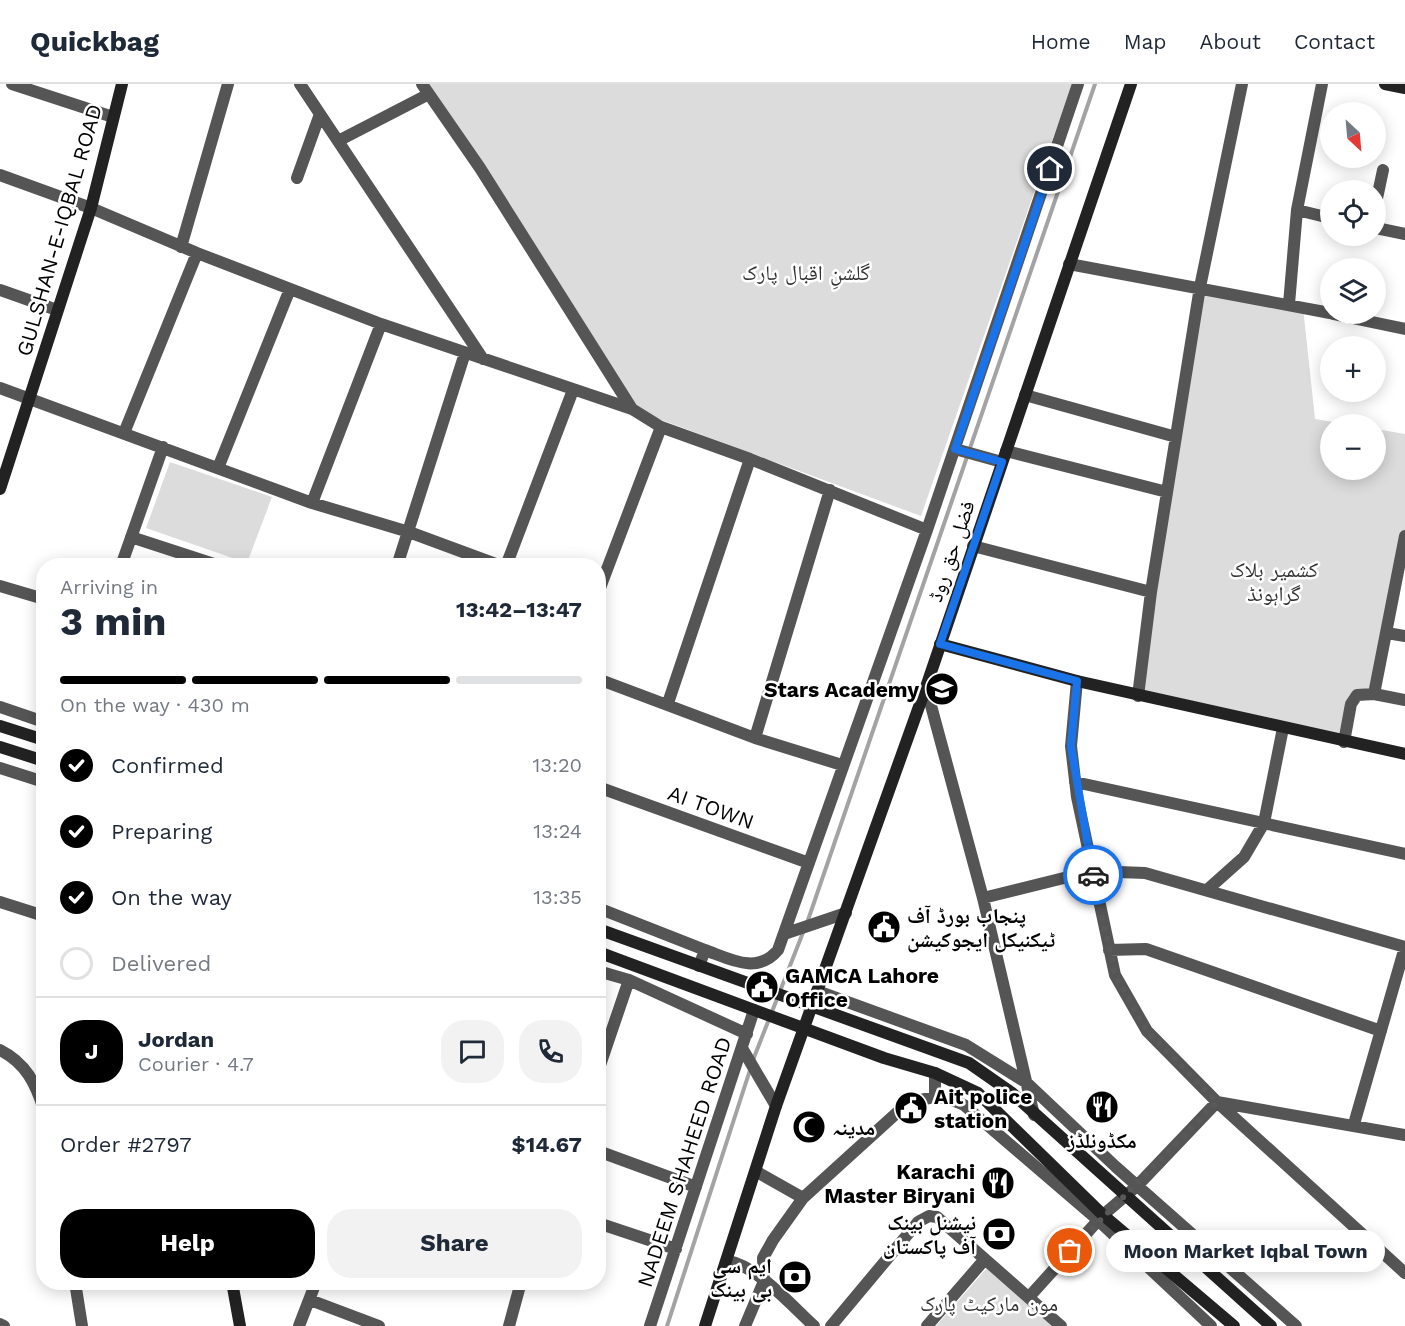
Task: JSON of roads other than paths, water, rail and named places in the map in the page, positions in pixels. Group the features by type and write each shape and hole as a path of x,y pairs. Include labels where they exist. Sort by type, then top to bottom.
{"main road":[{"name":"GULSHAN-E-IQBAL ROAD","path":"1,485 91,208 122,84"},
{"name":"فضل حق روڈ","path":"804,1029 807,1003 817,991 926,687 1131,84"},
{"path":"1385,84 1405,88"},
{"path":"940,644 1138,696 1405,754"},
{"path":"0,726 36,737"},
{"path":"0,747 36,758"},
{"path":"606,932 969,1063 1012,1093 1270,1326"},
{"path":"606,955 884,1058 934,1073 978,1093 1101,1218 1234,1326"},
{"path":"705,1326 757,1172 776,1106 804,1029"},
{"path":"233,1290 240,1326"}],"street":[{"path":"12,84 113,117"},
{"path":"181,247 228,84"},
{"path":"300,84 483,358"},
{"name":"فضل حق روڈ","path":"606,911 742,963 758,964 773,956 784,934 842,765 958,450 1078,84"},
{"path":"1138,696 1167,492 1200,287 1242,84"},
{"path":"1289,304 1297,210 1322,84"},
{"path":"338,141 426,89 480,168 632,409"},
{"path":"297,178 320,114"},
{"path":"1381,180 1383,170"},
{"path":"0,175 91,208 181,247 381,324 632,409 661,427 750,459 927,530"},
{"path":"1297,210 1320,216"},
{"path":"1386,230 1405,234"},
{"path":"124,433 197,253"},
{"path":"1070,264 1320,310"},
{"path":"218,468 290,289"},
{"path":"0,290 57,310"},
{"path":"312,503 381,324"},
{"path":"1382,324 1405,329"},
{"path":"400,558 465,353"},
{"path":"0,388 312,503 409,532 479,558"},
{"path":"509,558 573,390"},
{"path":"1025,395 1176,437"},
{"path":"606,572 661,427"},
{"path":"124,558 163,447"},
{"path":"958,450 980,456 1004,456 1167,492"},
{"path":"668,703 750,459"},
{"path":"755,738 830,490"},
{"path":"1374,694 1401,577 1405,536"},
{"path":"131,537 195,558"},
{"path":"974,546 1152,592"},
{"path":"0,586 36,597"},
{"path":"1387,633 1405,636"},
{"path":"1077,681 1071,746 1075,782 1115,975 1147,1031 1217,1102 1405,1273"},
{"path":"606,682 668,703 755,738 842,765"},
{"path":"926,687 983,898 1034,1115"},
{"path":"1344,742 1351,704 1357,695 1374,694 1405,700"},
{"path":"0,707 36,719"},
{"path":"1207,890 1244,857 1264,823 1283,728"},
{"path":"0,768 36,779"},
{"path":"1075,782 1405,854"},
{"name":"AI TOWN","path":"606,790 809,863"},
{"path":"983,898 1092,871 1145,873 1405,946 1354,1124"},
{"path":"0,902 36,913"},
{"path":"784,934 846,913"},
{"path":"1109,950 1146,949 1381,1031"},
{"path":"699,966 705,950"},
{"path":"606,973 629,980 747,1034"},
{"path":"606,1048 629,980"},
{"path":"817,991 966,1045 1027,1083 1137,1186 1296,1326"},
{"name":"NADEEM SHAHEED ROAD","path":"650,1326 744,1051 747,1034 758,1011"},
{"path":"0,1050 26,1070 36,1087"},
{"path":"744,1051 776,1106"},
{"path":"934,1073 935,1096"},
{"path":"745,1326 764,1281 763,1258 803,1198 900,1110 916,1100 935,1096 946,1097 964,1105 1101,1218 1210,1326 1220,1314"},
{"path":"1217,1102 1354,1124 1405,1135"},
{"path":"1029,1297 1101,1218 1137,1186 1217,1102"},
{"path":"606,1153 696,1187"},
{"path":"757,1172 803,1198"},
{"path":"831,1326 918,1222 929,1216 937,1217 1061,1326"},
{"path":"606,1226 676,1249"},
{"path":"927,1326 985,1259"},
{"path":"728,1261 738,1262 764,1281 814,1326"},
{"path":"76,1290 82,1326"},
{"path":"299,1326 313,1290"},
{"path":"509,1326 519,1290"},
{"path":"310,1300 379,1326"},
{"path":"0,1324 4,1326"}],"waterway":[{"path":"807,923 1095,84"},
{"path":"753,1060 804,930"},
{"path":"667,1326 750,1070"}],"place":[{"name":"Stars Academy","path":"942,689"},
{"name":"پنجاب بورڈ آف ٹیکنیکل ایجوکیشن","path":"884,927"},
{"name":"GAMCA Lahore Office","path":"762,987"},
{"name":"مکڈونلڈز","path":"1102,1107"},
{"name":"Ait police station","path":"911,1108"},
{"name":"مدینہ","path":"809,1127"},
{"name":"Karachi Master Biryani","path":"998,1183"},
{"name":"نیشنل بینک آف پاکستان","path":"999,1234"},
{"name":"Moon Market Iqbal Town","path":"1070,1251"},
{"name":"ایم سی بی بینک","path":"795,1277"}],"park label":[{"name":"گلشنِ اقبال پارک","path":"806,272"},
{"name":"کشمیر بلاک ﮔﺮﺍﮨﻮﻧﮉ","path":"1274,581"},
{"name":"مون مارکیٹ پارک","path":"989,1303"}]}
